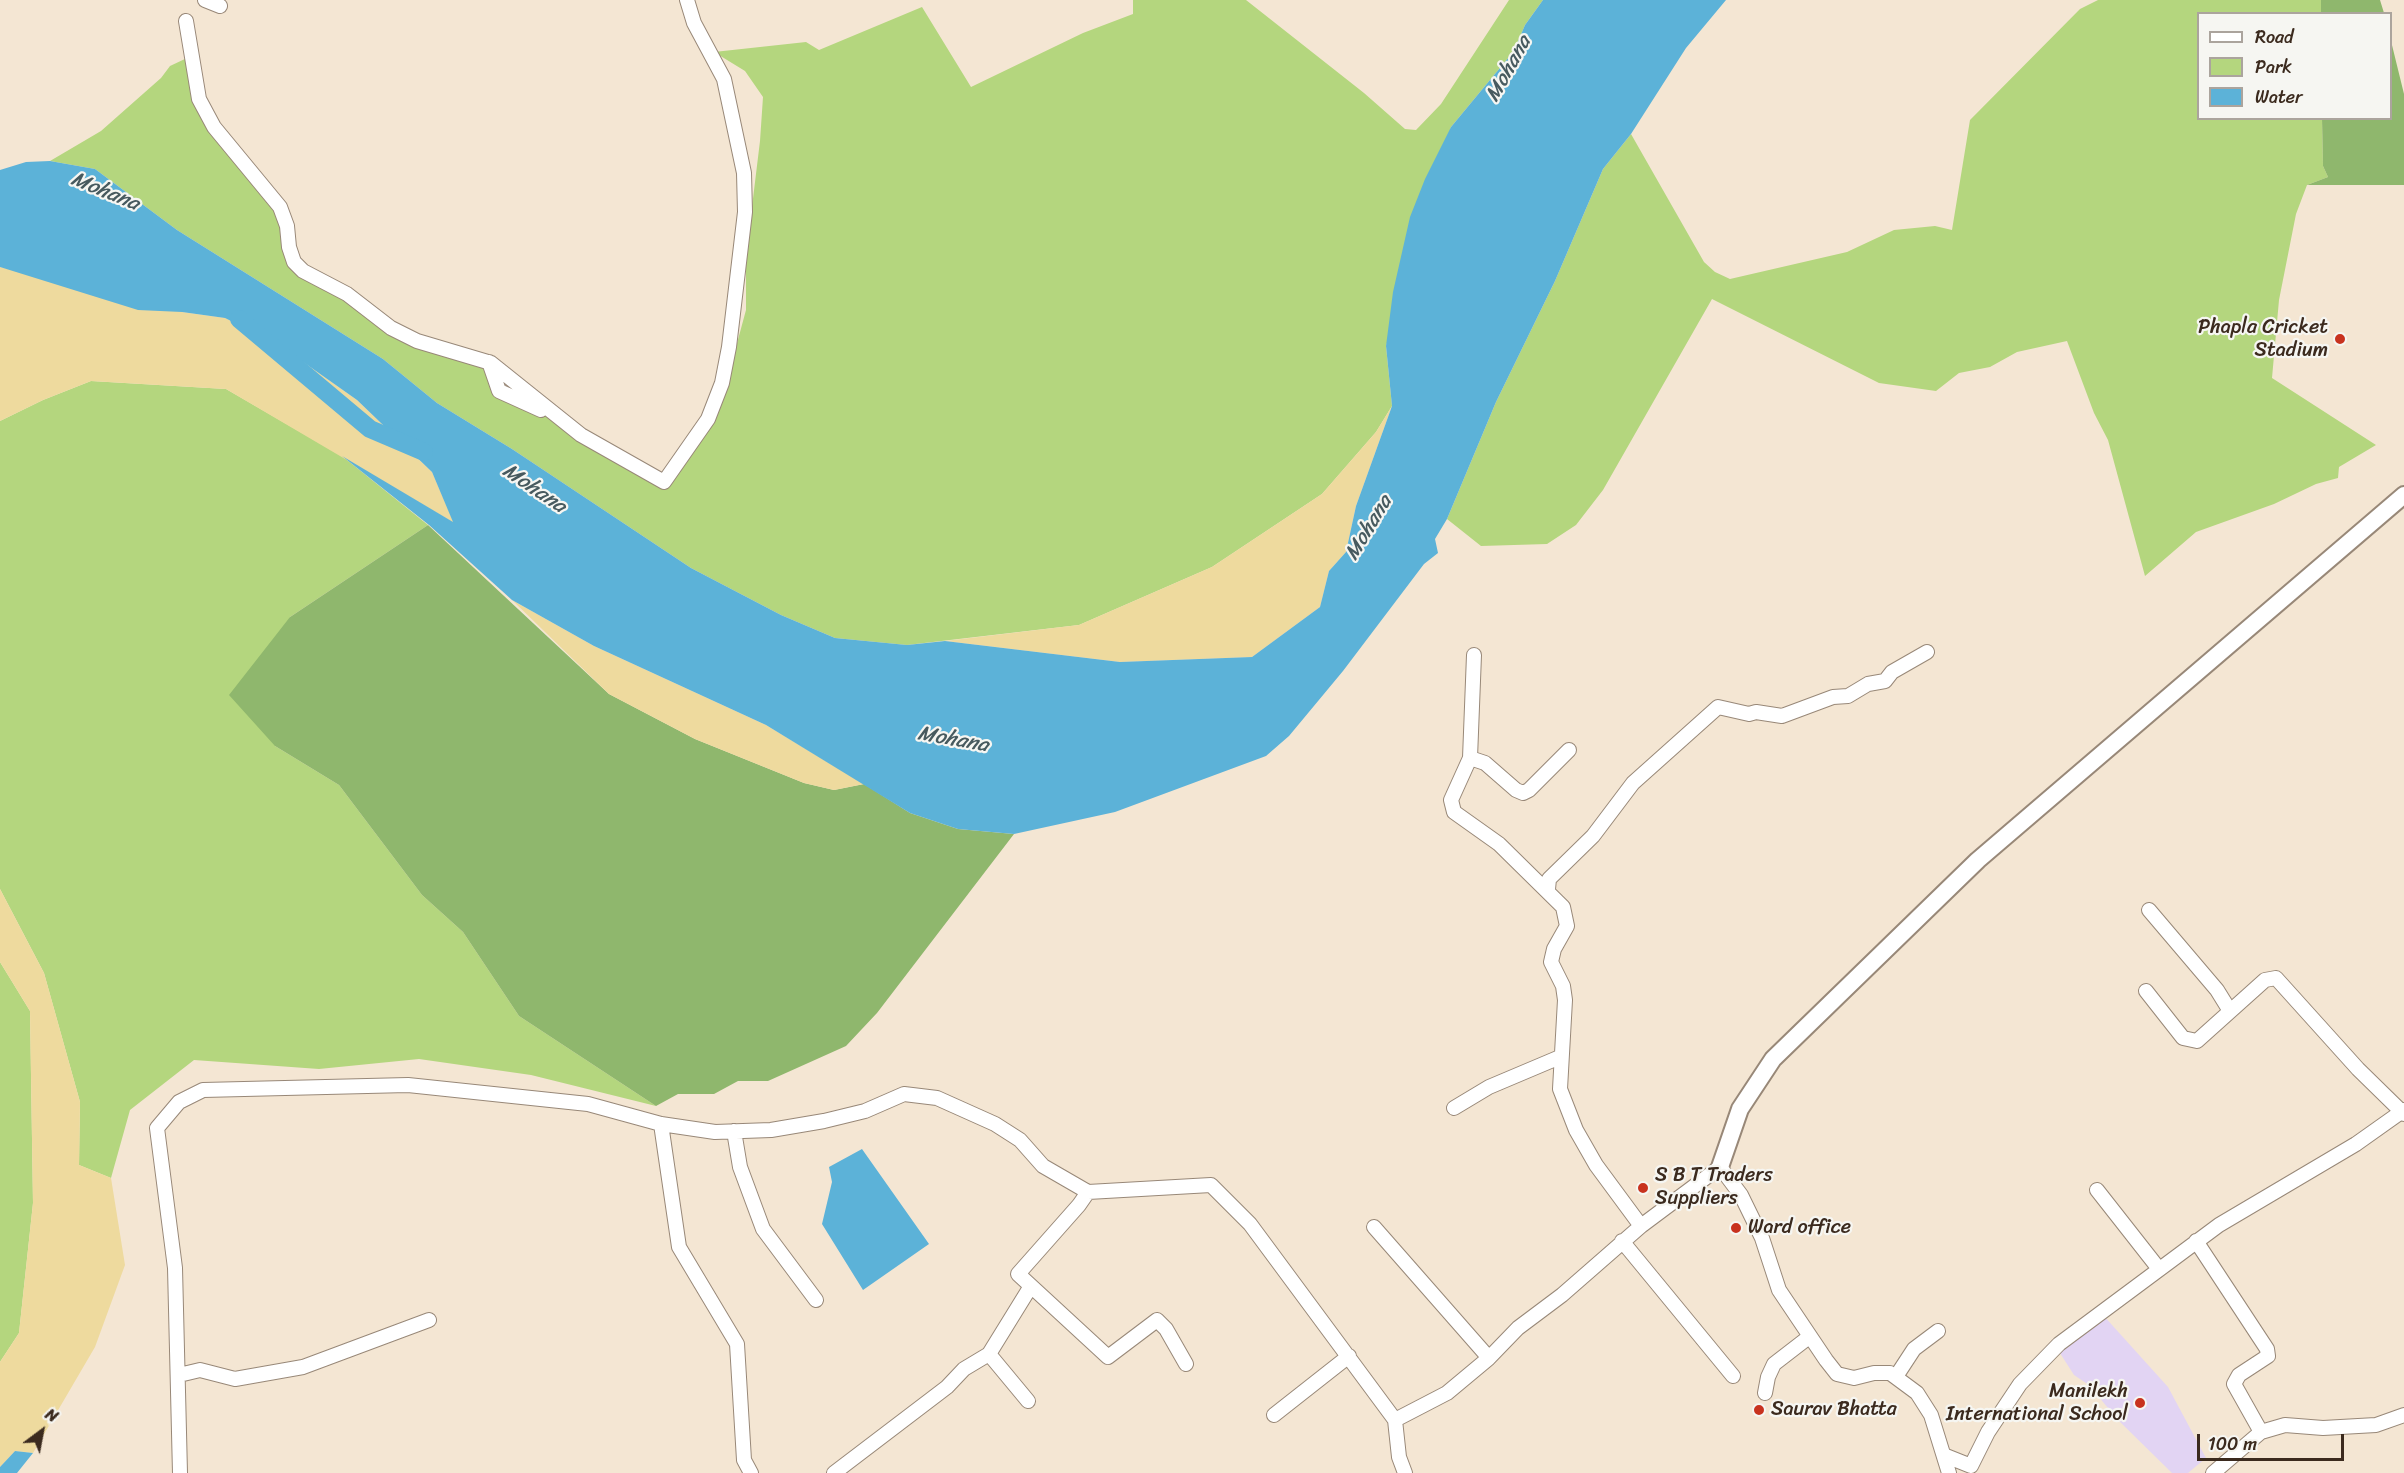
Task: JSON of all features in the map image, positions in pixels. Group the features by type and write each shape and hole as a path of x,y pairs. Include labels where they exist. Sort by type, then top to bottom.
{"main road":[{"path":"1720,1167 1740,1109 1773,1059 1978,860 2404,495"}],"street":[{"path":"205,0 220,6"},
{"path":"186,21 199,99 214,127 280,207 287,226 289,247 294,262 303,271 347,294 391,328 417,341 489,362 581,435 664,482 708,419 722,383 729,347 745,212 744,173 724,79 694,23 687,0"},
{"path":"1548,890 1549,879 1593,836 1633,783 1718,707 1749,714 1756,712 1782,716 1833,697 1848,696 1868,684 1886,681 1892,672 1927,651"},
{"path":"1474,655 1470,758 1451,800 1454,812 1499,844 1563,907 1567,926 1554,949 1551,962 1563,986 1565,1000 1560,1089 1576,1130 1596,1165 1641,1226"},
{"path":"1470,758 1485,763 1516,790 1523,793 1529,790 1569,750"},
{"path":"2149,909 2217,990 2230,1011"},
{"path":"1946,1456 1971,1466 1988,1432 2020,1384 2059,1344 2196,1241 2356,1144 2403,1112 2358,1069 2276,978 2265,980 2197,1041 2183,1038 2146,991"},
{"path":"1454,1108 1522,1071 1560,1057"},
{"path":"180,1473 175,1268 157,1128 179,1102 203,1090 408,1085 588,1104 661,1124 715,1132 771,1130 824,1121 865,1111 904,1094 937,1098 995,1124 1020,1140 1042,1166 1088,1192 1211,1185 1250,1224 1395,1420 1399,1457 1405,1473"},
{"path":"661,1124 679,1248 737,1344 744,1460 751,1473"},
{"path":"734,1131 740,1167 763,1229 816,1300"},
{"path":"1395,1420 1447,1393 1489,1358 1518,1328 1562,1295 1622,1241 1720,1167 1742,1195 1762,1238 1779,1290 1809,1337 1837,1374 1854,1378 1874,1373 1897,1375 1917,1393 1931,1415 1946,1456 1949,1473"},
{"path":"2097,1191 2159,1269"},
{"path":"1088,1192 1018,1274 1108,1357 1157,1320 1167,1329 1186,1364"},
{"path":"1374,1227 1489,1358"},
{"path":"1622,1241 1734,1376"},
{"path":"2196,1241 2267,1349 2268,1356 2239,1375 2234,1384 2261,1432"},
{"path":"834,1473 947,1387 964,1369 989,1354 1031,1286"},
{"path":"179,1374 200,1370 235,1379 303,1367 429,1320"},
{"path":"1897,1375 1914,1349 1938,1331"},
{"path":"1765,1393 1768,1377 1774,1364 1809,1337"},
{"path":"989,1354 1028,1401"},
{"path":"1274,1415 1349,1356"},
{"path":"2213,1473 2261,1432 2285,1425 2323,1428 2376,1425 2404,1415"}],"shaded area":[{"name":"Manilekh International School","path":"2103,1315 2168,1387 2206,1458 2188,1473 2172,1473 2117,1419 2089,1385 2074,1375 2058,1350"}],"green space":[{"path":"1133,0 1246,0 1364,93 1405,129 1416,130 1441,104 1509,0 1543,0 1525,25 1514,51 1451,127 1386,346 1392,406 1376,432 1322,494 1212,567 1079,625 907,645 835,638 781,615 691,568 512,449 437,403 383,359 177,230 95,169 50,161 101,131 161,78 170,66 187,58 198,106 281,215 287,259 412,345 486,368 491,383 548,414 661,484 673,482 705,430 726,384 746,310 746,256 763,97 745,71 714,52 806,42 819,50 922,7 971,87 1083,33 1133,14"},
{"path":"2098,0 2321,0 2321,12 2197,12 2197,120 2322,120 2323,166 2328,177 2307,185 2296,214 2279,300 2272,378 2376,445 2339,467 2338,478 2316,484 2274,504 2196,532 2145,576 2108,440 2094,413 2067,341 2017,352 1990,367 1959,373 1936,391 1879,383 1712,299 1603,490 1576,525 1547,544 1481,546 1447,519 1496,402 1555,281 1603,169 1631,134 1704,262 1715,272 1730,279 1847,252 1894,230 1935,226 1952,230 1970,120 2080,9"},
{"path":"2321,0 2380,0 2384,12 2321,12"},
{"path":"2392,45 2404,94 2404,185 2307,185 2328,177 2323,166 2322,120 2392,120"},
{"path":"91,381 226,389 342,456 428,525 290,617 275,746 339,785 422,895 463,932 519,1016 656,1106 531,1075 419,1059 319,1069 194,1060 130,1110 111,1178 79,1165 80,1102 44,973 0,889 0,421 43,400"},
{"path":"428,525 609,694 695,739 804,783 834,790 864,784 910,813 958,829 1014,834 877,1013 846,1046 768,1081 738,1081 714,1094 678,1094 656,1106 519,1016 463,932 422,895 339,785 275,746 229,695 290,617"},
{"path":"0,962 30,1011 33,1203 19,1333 0,1362"}],"sand":[{"path":"0,267 182,312 225,318 279,345 357,400 432,472 454,523 226,389 91,381 43,400 0,421"},
{"path":"1392,406 1356,506 1346,552 1329,571 1320,607 1252,657 1120,662 945,641 1079,625 1212,567 1322,494 1376,432"},
{"path":"512,600 594,646 766,725 864,784 834,790 804,783 695,739 609,694"},
{"path":"0,889 44,973 80,1102 79,1165 111,1178 125,1265 95,1347 33,1453 15,1451 0,1467 0,1362 19,1333 33,1203 30,1011 0,962"}],"water":[{"path":"1543,0 1726,0 1686,48 1631,134 1603,169 1555,281 1496,402 1447,519 1435,539 1438,553 1424,564 1343,671 1289,736 1266,756 1115,812 1014,834 958,829 910,813 766,725 594,646 512,600 429,525 342,456 453,522 432,472 357,400 279,345 225,318 182,312 138,310 0,267 0,170 26,162 50,161 95,169 177,230 383,359 437,403 512,449 691,568 781,615 835,638 907,645 945,641 1120,662 1252,657 1320,607 1329,571 1346,552 1356,506 1392,406 1386,346 1393,292 1410,217 1425,179 1451,127 1514,51 1525,25"},
{"path":"862,1149 929,1244 863,1290 822,1224 832,1182 829,1167"},
{"path":"15,1451 33,1453 17,1473 0,1473 0,1467"}],"waterway":[{"name":"Mohana","path":"239,319 370,429 424,452"}],"place":[{"name":"Phapla Cricket Stadium","path":"2340,339"},
{"name":"S B T Traders Suppliers","path":"1643,1188"},
{"name":"Ward office","path":"1736,1228"},
{"name":"Manilekh International School","path":"2140,1403"},
{"name":"Saurav Bhatta","path":"1759,1410"}]}
